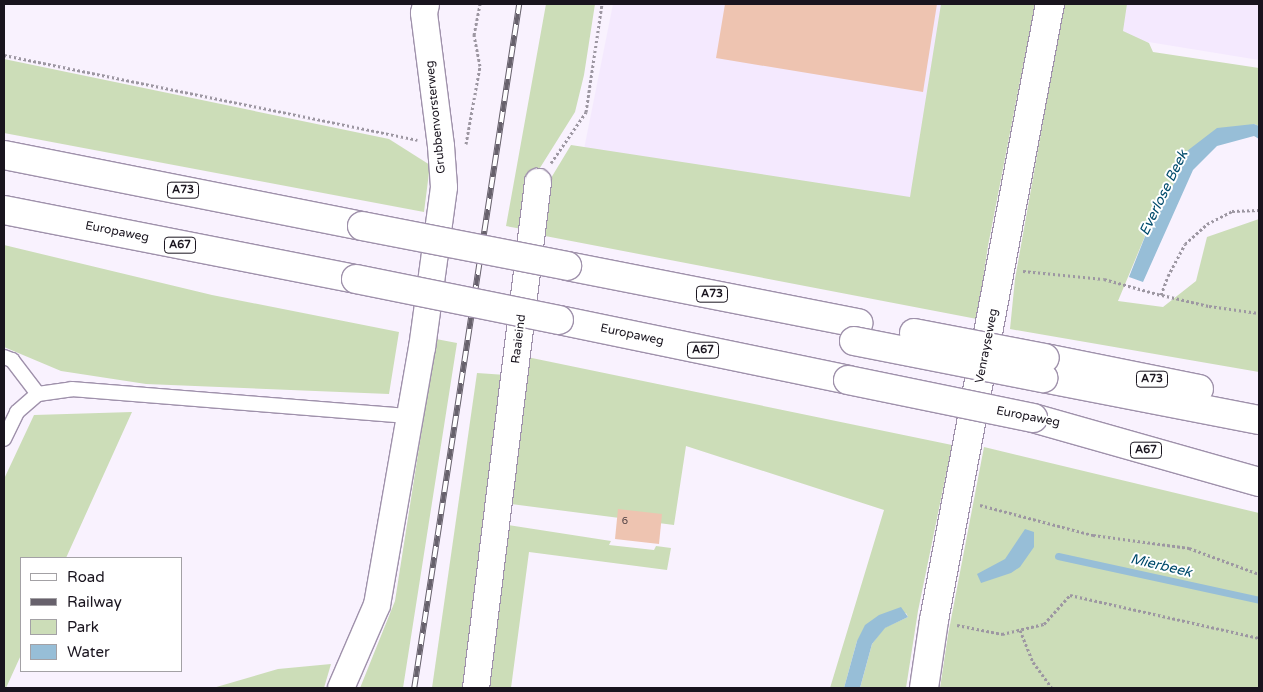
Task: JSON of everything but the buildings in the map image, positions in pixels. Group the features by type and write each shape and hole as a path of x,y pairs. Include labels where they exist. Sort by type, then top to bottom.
{"main road":[{"name":"Venrayseweg","path":"924,688 934,620 1050,4"},
{"name":"A73","path":"4,155 361,235"},
{"path":"4,173 361,235 1044,368 1259,420"},
{"name":"Europaweg","path":"4,210 356,279 1033,418 1259,462"},
{"name":"A73","path":"1044,368 1259,401"},
{"name":"A67","path":"1033,418 1259,482"}],"street":[{"name":"Grubbenvorsterweg","path":"410,416 422,348 444,187 442,146 424,13 426,4"},
{"name":"Raaieind","path":"476,688 538,182"},
{"path":"341,688 377,604 410,416"}],"lane":[{"path":"4,357 12,360 38,394"},
{"path":"4,439 17,412 38,394 72,389 410,416"}],"path":[{"path":"538,182 586,112 602,4"},
{"path":"4,56 442,146"},
{"path":"1161,295 1168,276 1185,244 1207,224 1232,211 1259,210"},
{"path":"1001,270 1104,279 1209,306 1259,313"},
{"path":"957,499 1093,535 1189,548 1259,574"},
{"path":"934,620 1002,634 1044,624 1070,595 1259,638"},
{"path":"1020,630 1033,662 1052,688"}],"shaded area":[{"path":"613,4 971,4 931,210 584,149"},
{"path":"1092,4 1259,4 1259,60 1087,32"}],"green space":[{"path":"546,4 595,4 584,75 575,112 533,179 522,229 506,226"},
{"path":"941,4 1035,4 988,246 977,319 540,235 548,183 571,145 910,197"},
{"path":"1064,4 1127,4 1123,31 1149,43 1153,52 1259,68 1259,126 1254,124 1187,151 1170,193 1148,229 1118,301 1163,307 1196,281 1207,237 1259,219 1259,372 1010,329 1015,279"},
{"path":"4,59 389,139 430,165 424,212 4,133"},
{"path":"4,245 212,295 399,332 389,394 146,384 61,371 4,347"},
{"path":"436,339 457,343 403,688 360,688 395,601"},
{"path":"527,357 952,445 918,611 906,688 860,688 872,644 884,628 908,617 906,613 857,641 844,688 830,688 884,510 686,446 674,525 511,504"},
{"path":"477,373 506,375 467,688 432,688"},
{"path":"132,412 66,557 20,557 20,657 6,688 4,688 4,479 34,415"},
{"path":"984,447 1259,513 1259,688 940,688 948,635"},
{"path":"508,525 611,541 609,545 654,550 656,546 671,548 667,570 529,552 511,688 489,688"},
{"path":"331,664 324,688 213,688 278,669"}],"water":[{"path":"1254,124 1259,126 1259,139 1254,136 1217,146 1193,170 1143,282 1129,277 1148,229 1170,193 1187,151 1217,128"},
{"path":"1025,529 1034,532 1034,547 1020,567 1011,573 981,583 977,574 1005,559"},
{"path":"901,607 908,617 885,628 872,644 860,688 844,688 857,641 865,625 879,615"}],"waterway":[{"name":"Mierbeek","path":"1058,556 1259,600"}],"railway":[{"path":"414,688 519,4"}],"water label":[{"name":"Everlose Beek","path":"1164,193"}]}
